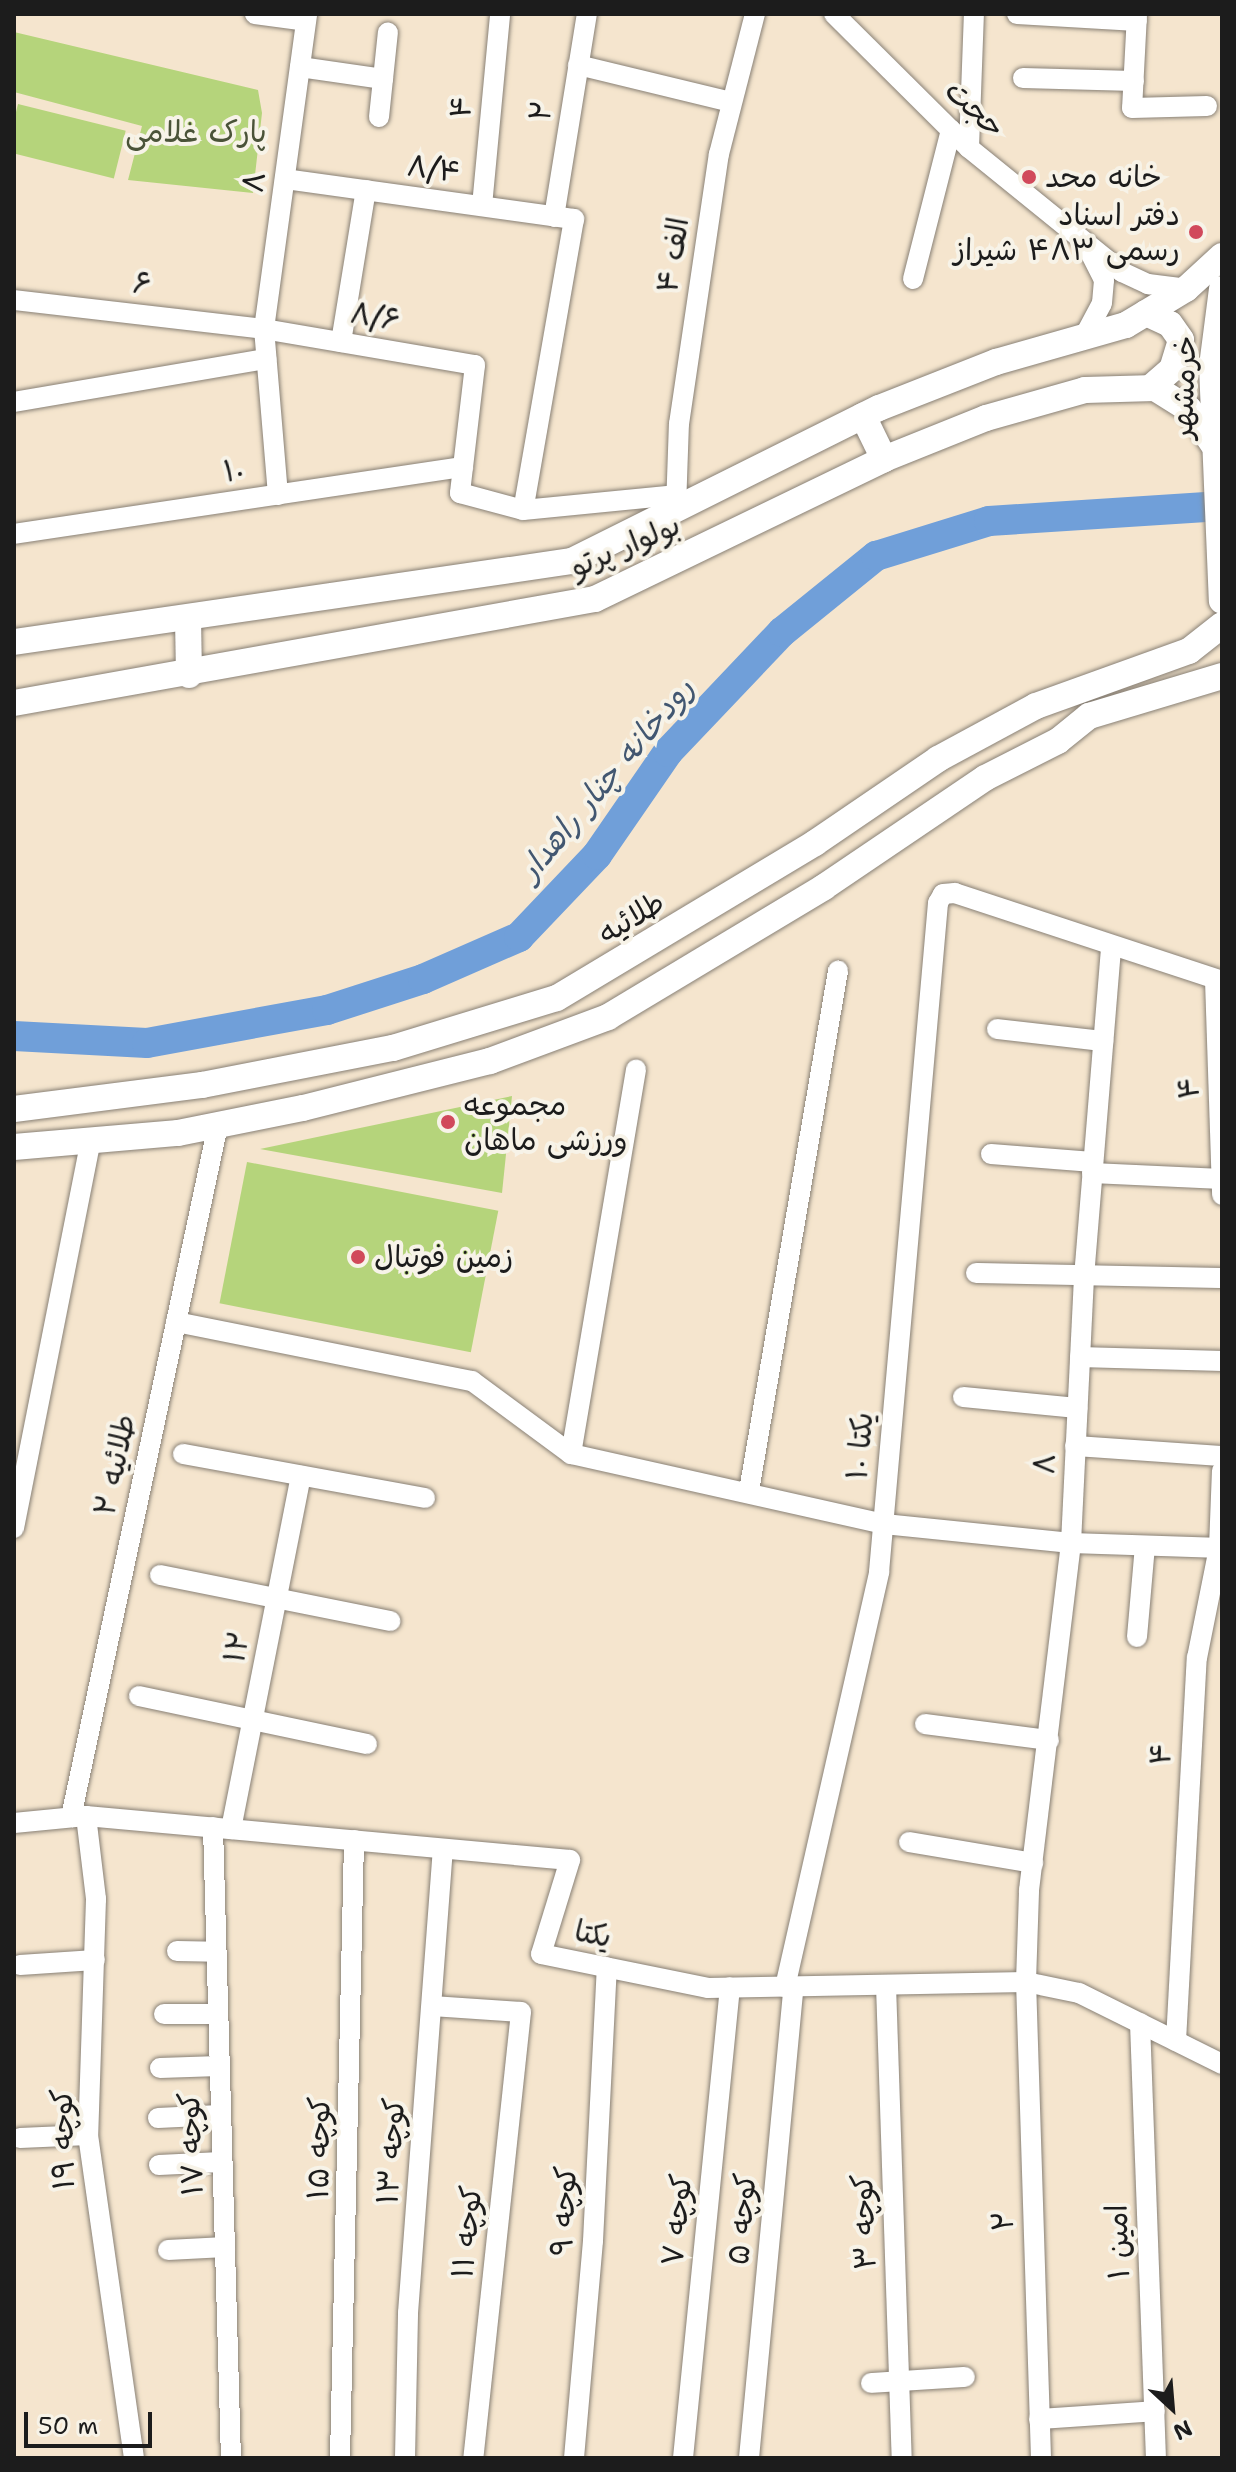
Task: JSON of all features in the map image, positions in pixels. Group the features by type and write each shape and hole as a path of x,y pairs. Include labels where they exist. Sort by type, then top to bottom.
{"main road":[{"name":"بولوار پرتو","path":"14,642 572,561 676,502 863,416 996,362 1126,325 1186,289 1222,256"},
{"name":"خرمشهر","path":"1222,289 1212,366 1214,488 1222,601"},
{"path":"1146,313 1170,324 1181,340 1172,369 1150,388 1189,409 1213,444"},
{"name":"بولوار پرتو","path":"14,703 189,675 595,599 884,459 986,418 1085,390 1150,388"},
{"path":"863,416 884,459"},
{"path":"188,618 189,675"},
{"name":"طلائیه","path":"14,1109 202,1085 393,1048 557,998 815,843 938,759 1036,706 1189,651 1222,625"},
{"path":"14,1147 90,1144 218,1125 490,1061 608,1017 824,887 985,778 1058,741 1089,716 1222,676"}],"street":[{"path":"255,14 307,18"},
{"name":"۴","path":"482,206 500,14"},
{"name":"۲","path":"523,510 564,218 578,65 587,14"},
{"name":"۴ الف","path":"676,502 679,424 731,102 755,14"},
{"name":"حجت","path":"834,14 969,148 1122,272 1148,284 1186,289"},
{"path":"969,148 974,14"},
{"path":"1017,14 1137,18 1132,108 1207,106"},
{"name":"۸","path":"278,495 264,329 307,18"},
{"path":"379,117 388,32"},
{"path":"578,65 731,102"},
{"path":"300,67 383,79"},
{"path":"1023,78 1134,81"},
{"path":"913,279 951,130"},
{"name":"۸/۴","path":"285,179 564,218"},
{"path":"341,342 366,190"},
{"path":"1082,238 1104,280 1102,303 1084,337"},
{"name":"۶","path":"14,300 264,329"},
{"name":"۸/۶","path":"264,329 475,365 463,467"},
{"path":"14,402 266,359"},
{"path":"463,467 460,493 523,510 676,502"},
{"name":"۱۰","path":"14,534 463,467"},
{"name":"۱۰ یکتا","path":"790,1986 879,1572 938,903 943,894 955,893 1111,946"},
{"path":"1111,946 1218,980"},
{"name":"۸","path":"1026,1982 1033,1863 1071,1543 1084,1277 1111,946"},
{"path":"749,1491 838,971"},
{"name":"۴","path":"1218,980 1222,1195"},
{"path":"997,1029 1103,1041"},
{"path":"571,1454 636,1069"},
{"name":"طلائیه ۲","path":"79,1816 218,1125"},
{"path":"14,1528 90,1144"},
{"path":"991,1154 1092,1168 1222,1179"},
{"path":"976,1273 1222,1278"},
{"path":"176,1322 472,1381 571,1454 749,1491 884,1524 1071,1543 1220,1548"},
{"path":"1080,1357 1222,1361"},
{"path":"963,1397 1077,1408"},
{"path":"1075,1446 1222,1456"},
{"path":"183,1454 425,1498"},
{"name":"۴","path":"1176,2041 1197,1658 1220,1548 1222,1471"},
{"name":"۱۲","path":"222,1828 253,1720 301,1476"},
{"path":"1137,1637 1145,1546"},
{"path":"160,1575 390,1621"},
{"path":"139,1696 367,1744"},
{"path":"925,1724 1049,1740"},
{"name":"یکتا","path":"14,1823 79,1816 570,1860 541,1954 708,1988 1026,1982 1079,1993 1222,2064"},
{"name":"کوچه ۱۹","path":"79,1816 96,1899 88,2135 134,2458"},
{"name":"کوچه ۱۷","path":"222,1828 216,1952 231,2458"},
{"name":"کوچه ۱۵","path":"340,2458 354,1840"},
{"path":"909,1842 1033,1863"},
{"name":"کوچه ۱۳","path":"405,2458 404,2388 443,1849"},
{"path":"177,1951 216,1952"},
{"path":"20,1965 95,1960"},
{"name":"کوچه ۹","path":"574,2458 593,2241 607,1967"},
{"name":"۲","path":"1026,1982 1041,2458"},
{"name":"کوچه ۳","path":"886,1985 902,2458"},
{"name":"کوچه ۵","path":"749,2458 790,1986"},
{"name":"کوچه ۷","path":"683,2458 730,1987"},
{"name":"کوچه ۱۱","path":"432,2006 521,2012 473,2458"},
{"path":"164,2014 218,2014"},
{"name":"امین ۱","path":"1140,2023 1156,2458"},
{"path":"160,2068 219,2066"},
{"path":"158,2118 220,2115"},
{"path":"20,2138 88,2135"},
{"path":"159,2165 221,2162"},
{"path":"168,2250 225,2247"},
{"path":"871,2383 965,2377"},
{"path":"1039,2419 1155,2411"}],"green space":[{"name":"پارک غلامی","path":"14,32 258,90 262,113 253,193 128,180 142,126 14,92"},
{"path":"18,104 126,131 114,178 14,154 14,120"},
{"name":"مجموعه ورزشی ماهان","path":"512,1096 502,1193 260,1149"},
{"name":"زمین فوتبال","path":"247,1162 498,1211 471,1352 220,1303"}],"waterway":[{"name":"رودخانه چنار راهدار","path":"14,1036 147,1043 327,1010 423,979 519,937 597,855 668,752 782,632 876,556 989,521 1222,506"}],"place":[{"name":"خانه محد","path":"1029,177"},
{"name":"دفتر اسناد رسمی ۴۸۳ شیراز","path":"1196,232"},
{"name":"مجموعه ورزشی ماهان","path":"448,1122"},
{"name":"زمین فوتبال","path":"358,1257"}]}
